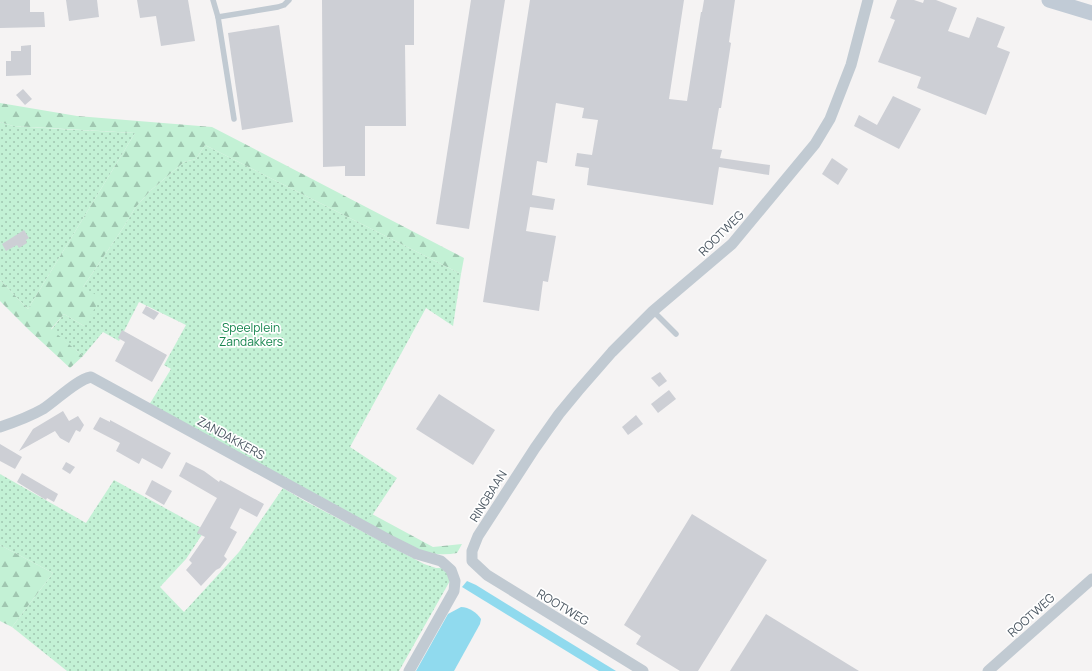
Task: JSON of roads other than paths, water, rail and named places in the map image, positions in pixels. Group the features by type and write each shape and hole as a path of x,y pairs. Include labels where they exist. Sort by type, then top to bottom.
{"street":[{"name":"ROOTWEG","path":"535,448 559,414 612,352 654,311 732,244 815,144 830,119 852,65 868,0"},
{"path":"1049,0 1092,14"},
{"name":"ZANDAKKERS","path":"0,427 27,418 55,400 84,378 91,376 390,540 417,554 441,561 451,570 455,581 454,591 409,671"},
{"name":"RINGBAAN","path":"472,561 472,551 478,536 535,448"},
{"name":"ROOTWEG","path":"472,561 487,575 643,671"},
{"name":"ROOTWEG","path":"988,671 1092,579"}],"lane":[{"path":"213,0 218,17 234,119"},
{"path":"218,17 278,7 284,5 289,0"},
{"path":"654,311 676,334"}],"water":[{"path":"467,581 476,585 616,671 599,671 462,587"},
{"path":"461,607 472,611 481,619 480,624 454,671 416,671 448,614"}],"park label":[{"name":"Speelplein Zandakkers","path":"251,334"}]}
